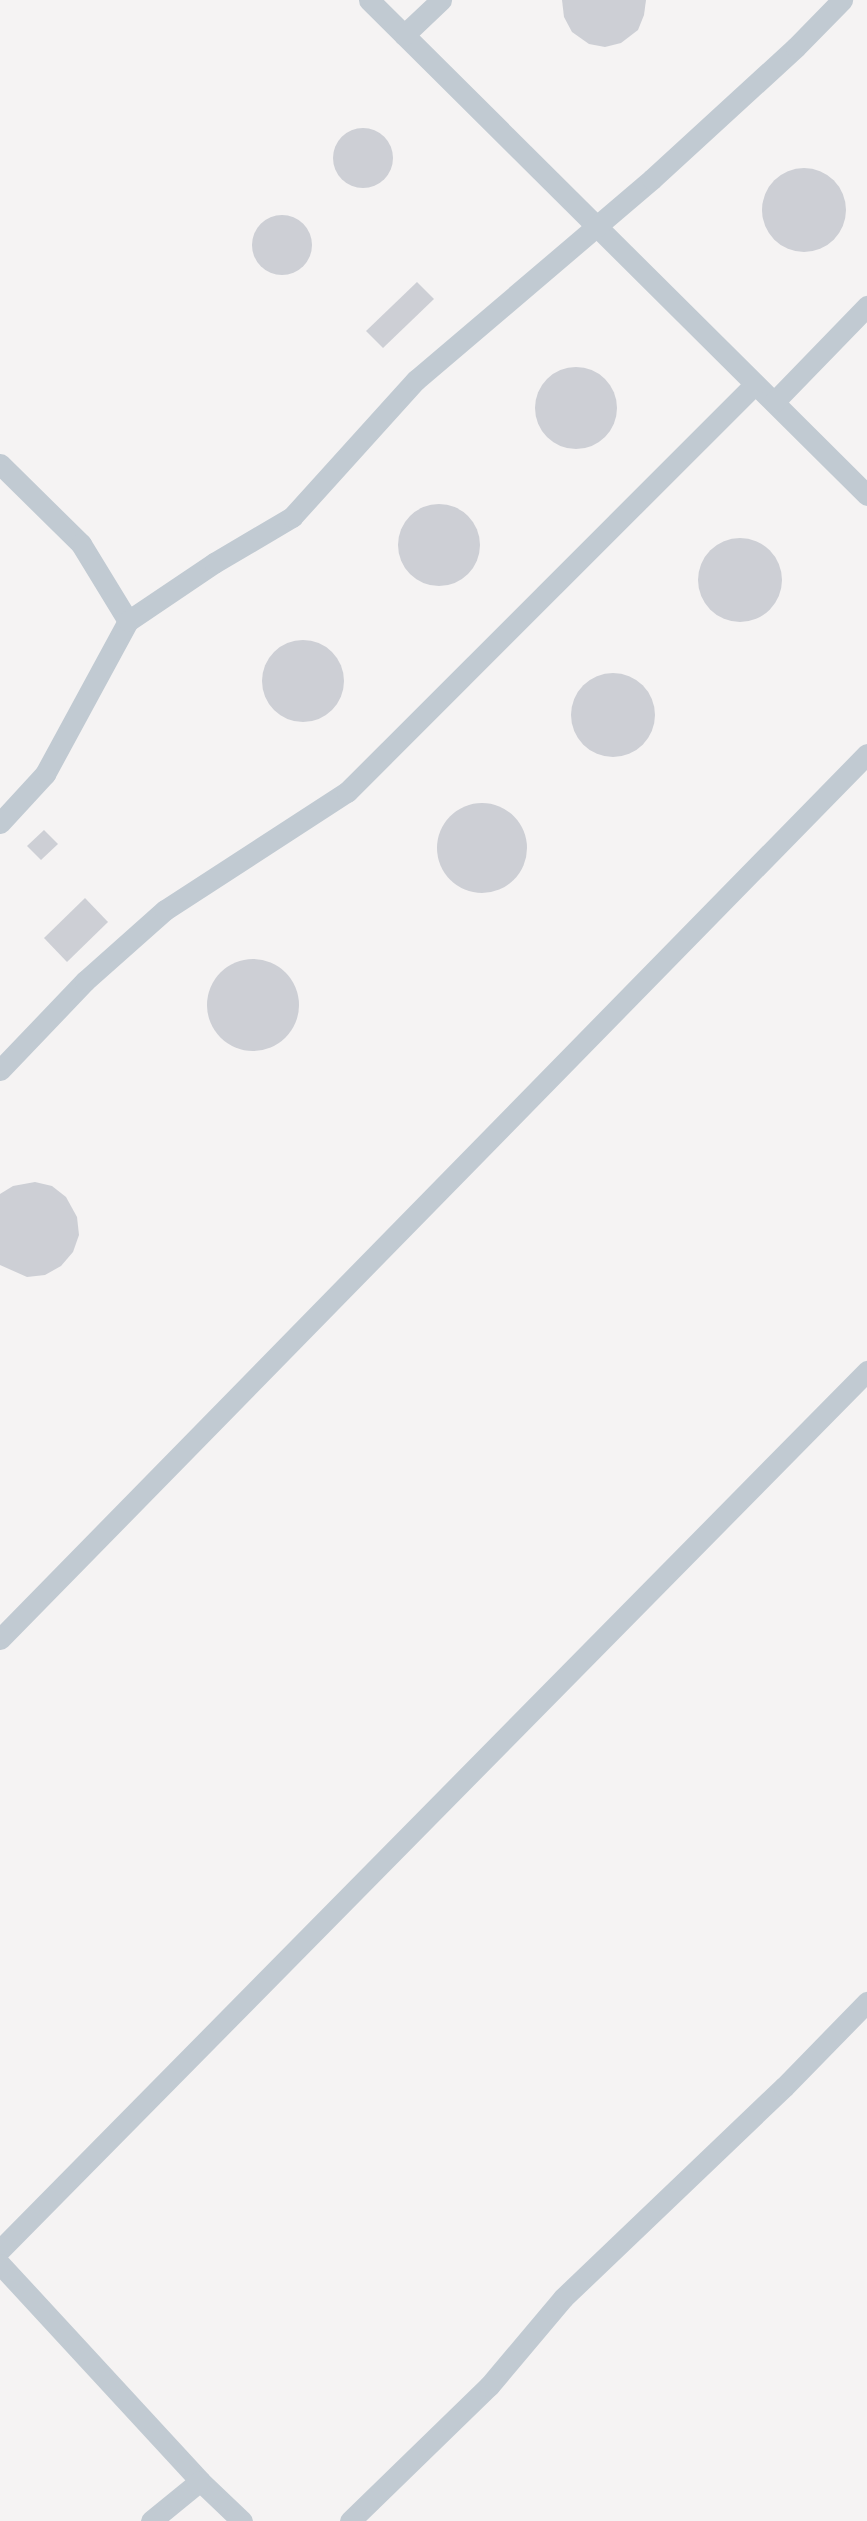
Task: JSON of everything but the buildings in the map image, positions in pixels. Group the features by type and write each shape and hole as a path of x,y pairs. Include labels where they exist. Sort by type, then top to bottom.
{"lane":[{"path":"368,0 598,226 754,385 774,402 867,495"},
{"path":"404,35 441,0"},
{"path":"0,823 45,774 128,621 214,563 292,517 416,380 598,226 796,47 842,0"},
{"path":"774,402 867,306"},
{"path":"0,1070 85,981 165,910 347,792 754,385"},
{"path":"0,464 81,544 128,621"},
{"path":"0,1638 867,754"},
{"path":"0,2250 867,1370"},
{"path":"350,2521 489,2386 563,2298 784,2087 867,2002"},
{"path":"0,2264 200,2481 242,2521"},
{"path":"151,2521 200,2481"}]}
